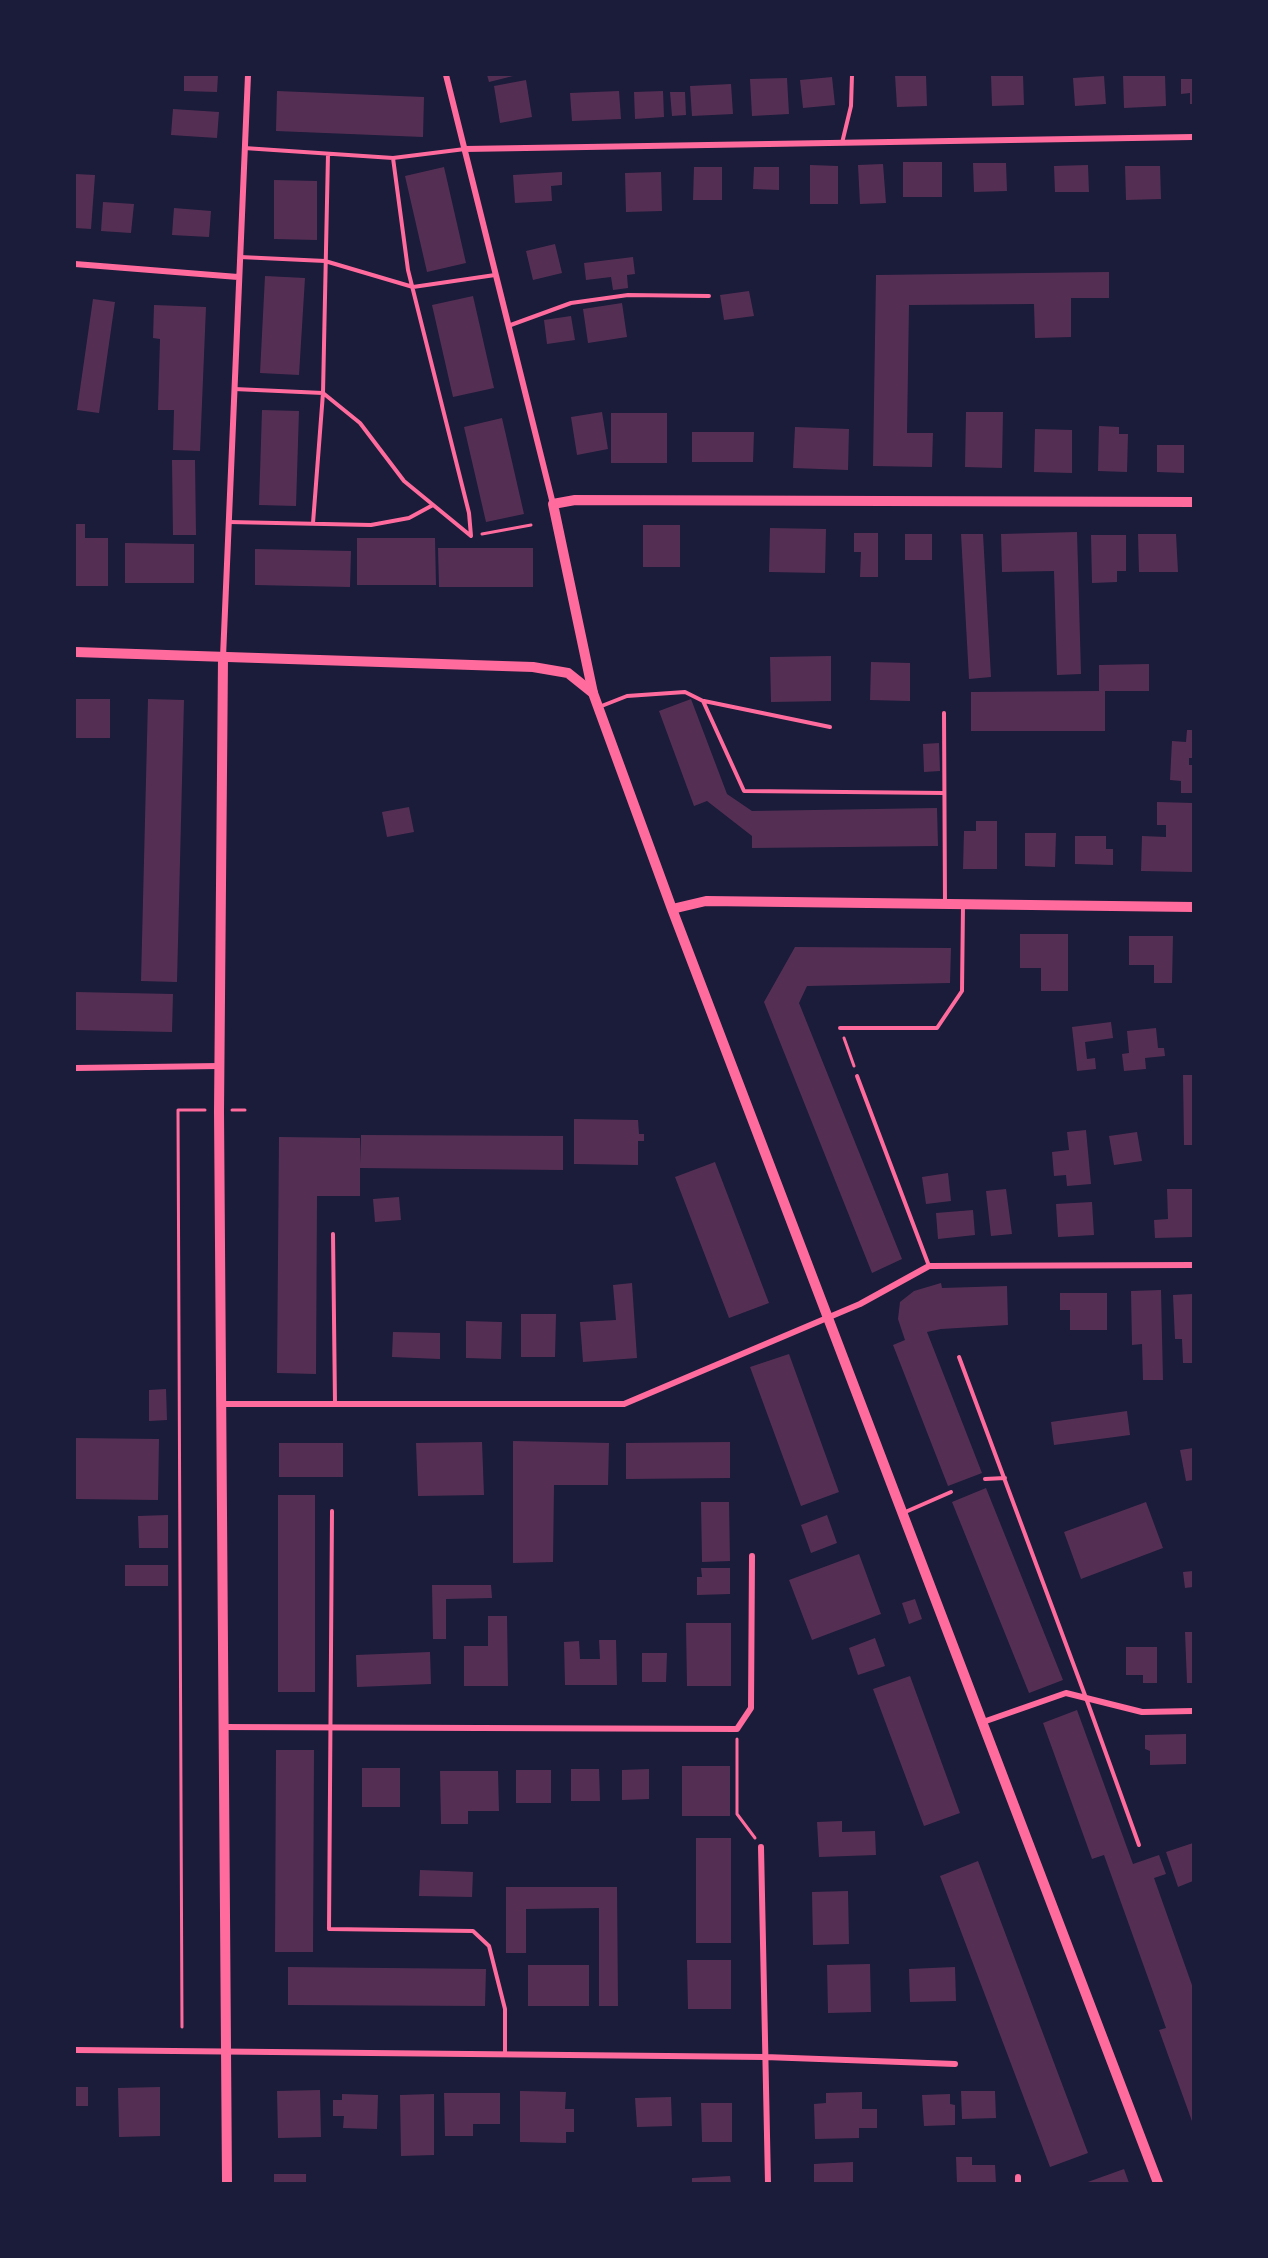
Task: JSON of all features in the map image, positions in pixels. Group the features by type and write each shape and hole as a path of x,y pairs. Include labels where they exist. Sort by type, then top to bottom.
{"main road":[{"path":"1158,2183 672,909 598,708 553,504 575,500 1193,502"},
{"path":"75,652 533,667 568,673 593,693"},
{"path":"223,658 219,1111 227,2183"},
{"path":"672,909 706,901 1193,907"}],"street":[{"path":"223,658 248,75"},
{"path":"446,75 553,504"},
{"path":"465,149 1193,137"},
{"path":"75,264 238,277"},
{"path":"75,1068 219,1066"},
{"path":"221,1404 624,1404 860,1304 929,1266 1193,1265"},
{"path":"223,1728 737,1729 750,1708 752,1556"},
{"path":"983,1722 1066,1693 1142,1712 1193,1711"},
{"path":"761,1848 768,2183"},
{"path":"75,2050 765,2057 955,2064"}],"lane":[{"path":"842,144 851,106 852,75"},
{"path":"244,148 393,158 465,149"},
{"path":"313,523 323,393 328,154"},
{"path":"393,158 408,270 469,513 471,536"},
{"path":"239,257 325,261 413,287 495,275"},
{"path":"507,326 571,303 628,296 709,296"},
{"path":"234,389 323,393 360,423 404,481 471,536"},
{"path":"228,522 371,525 410,518 434,505"},
{"path":"598,708 627,696 685,692 703,701 830,727"},
{"path":"703,701 744,791 944,793"},
{"path":"944,713 945,904"},
{"path":"840,1028 937,1028 962,991 963,904"},
{"path":"857,1076 929,1266"},
{"path":"333,1234 335,1404"},
{"path":"959,1357 1086,1698 1138,1845"},
{"path":"985,1479 1005,1478"},
{"path":"902,1513 951,1492"},
{"path":"332,1511 329,1929 473,1931 489,1946 505,2009 505,2054"}],"path":[{"path":"471,536 531,525"},
{"path":"840,1028 857,1076"},
{"path":"182,2027 178,1110 245,1110"},
{"path":"737,1729 737,1814 761,1848"}],"building":[{"path":"184,75 218,75 217,92 184,91"},
{"path":"487,75 513,75 513,76 489,82"},
{"path":"895,75 926,75 927,106 897,107"},
{"path":"991,75 1023,75 1024,105 992,106"},
{"path":"1123,75 1165,75 1166,106 1124,108"},
{"path":"1104,76 1106,104 1075,106 1073,78"},
{"path":"832,77 835,105 803,108 800,80"},
{"path":"787,78 789,114 752,116 750,79"},
{"path":"1181,79 1193,79 1193,104 1190,104 1190,93 1181,94"},
{"path":"526,80 532,117 500,123 494,86"},
{"path":"731,84 733,114 692,116 690,86"},
{"path":"277,91 424,97 423,137 276,131"},
{"path":"619,91 621,119 572,121 570,93"},
{"path":"663,91 664,117 635,119 634,92"},
{"path":"670,92 685,92 686,115 672,116"},
{"path":"173,109 219,112 217,138 171,135"},
{"path":"903,162 942,162 942,197 903,197"},
{"path":"973,163 1006,163 1007,191 974,192"},
{"path":"883,164 886,203 860,204 858,165"},
{"path":"810,165 838,166 838,204 810,204"},
{"path":"1088,165 1089,192 1055,192 1054,166"},
{"path":"1125,166 1160,166 1161,199 1126,200"},
{"path":"444,167 466,263 427,272 405,176"},
{"path":"694,167 722,167 722,200 693,200"},
{"path":"754,167 779,167 779,190 753,189"},
{"path":"562,172 562,185 551,186 552,201 515,203 513,175"},
{"path":"661,172 662,211 626,212 625,173"},
{"path":"75,174 95,175 91,229 75,228"},
{"path":"274,180 317,181 317,240 274,239"},
{"path":"103,202 134,204 131,233 101,231"},
{"path":"174,208 211,211 209,237 172,235"},
{"path":"555,244 562,273 533,280 526,251"},
{"path":"633,257 635,274 627,275 628,288 613,290 611,277 586,280 584,263"},
{"path":"1109,272 1109,298 1071,298 1071,337 1035,338 1034,304 909,305 907,433 933,433 932,467 873,466 876,275"},
{"path":"265,276 305,278 299,375 260,373"},
{"path":"749,291 754,316 724,320 720,295"},
{"path":"473,296 494,388 453,397 432,305"},
{"path":"93,299 115,302 99,413 77,410"},
{"path":"622,303 627,337 588,343 583,309"},
{"path":"154,305 206,307 200,451 173,450 174,410 158,410 160,339 153,338"},
{"path":"571,316 575,340 547,344 544,320"},
{"path":"262,410 299,411 296,506 259,505"},
{"path":"602,412 608,449 577,455 571,417"},
{"path":"966,412 1003,412 1002,468 965,467"},
{"path":"611,413 667,413 667,463 611,463"},
{"path":"502,418 524,514 486,522 464,427"},
{"path":"1099,426 1119,427 1119,434 1128,434 1127,472 1098,471"},
{"path":"795,427 849,429 848,470 793,468"},
{"path":"1035,429 1072,430 1072,473 1034,472"},
{"path":"692,432 754,432 753,462 692,462"},
{"path":"1157,445 1184,445 1184,473 1157,472"},
{"path":"172,460 195,460 196,535 173,535"},
{"path":"75,524 85,524 85,538 108,538 108,586 75,586"},
{"path":"643,525 680,525 680,567 643,567"},
{"path":"770,528 826,529 825,573 769,572"},
{"path":"1077,532 1081,674 1057,675 1054,571 1002,572 1001,534"},
{"path":"854,533 878,533 878,577 860,577 861,552 854,552"},
{"path":"905,534 932,534 932,560 905,560"},
{"path":"961,534 983,534 991,677 969,679"},
{"path":"1138,534 1176,534 1178,572 1139,572"},
{"path":"1091,535 1126,535 1126,571 1117,571 1117,582 1092,583"},
{"path":"357,538 435,538 436,585 357,585"},
{"path":"125,543 194,544 194,583 125,583"},
{"path":"438,548 533,548 533,587 439,587"},
{"path":"255,549 351,551 350,587 255,585"},
{"path":"831,656 831,701 771,702 770,657"},
{"path":"871,662 910,663 910,701 870,700"},
{"path":"1149,664 1149,691 1105,691 1105,731 971,731 971,692 1099,691 1099,665"},
{"path":"75,699 110,699 110,738 75,738"},
{"path":"148,699 184,700 177,982 141,981"},
{"path":"691,699 727,794 752,811 937,808 938,846 752,848 752,836 707,801 694,806 659,711"},
{"path":"1187,730 1193,730 1193,758 1189,758 1189,765 1193,765 1193,793 1181,793 1181,781 1170,780 1172,741 1186,742"},
{"path":"939,743 940,771 924,772 923,744"},
{"path":"1157,802 1193,803 1193,872 1141,871 1142,836 1166,837 1166,825 1157,825"},
{"path":"409,807 414,832 387,837 382,812"},
{"path":"976,821 997,821 997,869 963,869 964,831 976,831"},
{"path":"1025,833 1056,833 1055,867 1025,866"},
{"path":"1075,836 1106,836 1106,849 1113,849 1113,865 1075,864"},
{"path":"1020,934 1068,934 1068,991 1041,991 1041,968 1020,968"},
{"path":"1129,936 1173,936 1172,983 1154,983 1154,965 1129,965"},
{"path":"795,947 951,948 950,983 807,986 799,1003 902,1259 872,1273 764,1002"},
{"path":"75,992 173,994 172,1032 75,1030"},
{"path":"1111,1022 1113,1038 1085,1042 1087,1059 1095,1058 1096,1069 1077,1071 1072,1027"},
{"path":"1156,1028 1158,1048 1164,1048 1165,1056 1145,1058 1146,1069 1124,1071 1122,1054 1129,1053 1127,1031"},
{"path":"1183,1075 1193,1075 1193,1145 1184,1145"},
{"path":"574,1119 638,1120 639,1134 644,1134 644,1141 638,1141 638,1165 574,1164"},
{"path":"1086,1130 1091,1184 1067,1186 1066,1175 1054,1176 1052,1152 1069,1150 1067,1132"},
{"path":"1137,1132 1142,1161 1114,1165 1109,1136"},
{"path":"361,1135 563,1136 563,1170 360,1168 360,1196 317,1196 316,1374 277,1373 279,1137 360,1138 361,1164"},
{"path":"715,1162 769,1303 729,1318 675,1177"},
{"path":"948,1173 951,1201 926,1204 922,1177"},
{"path":"1006,1189 1012,1234 991,1236 986,1191"},
{"path":"1167,1189 1193,1189 1193,1237 1155,1238 1154,1220 1168,1219"},
{"path":"399,1197 401,1220 375,1222 373,1199"},
{"path":"1092,1202 1094,1235 1058,1237 1056,1204"},
{"path":"973,1210 975,1235 938,1239 936,1213"},
{"path":"632,1283 637,1358 583,1362 580,1322 616,1320 613,1285"},
{"path":"941,1283 942,1288 1007,1286 1008,1325 927,1332 982,1473 948,1486 893,1345 905,1340 898,1319 900,1302 914,1291"},
{"path":"1161,1290 1163,1380 1143,1380 1142,1344 1132,1345 1131,1291"},
{"path":"1060,1293 1107,1293 1107,1330 1070,1330 1070,1310 1060,1310"},
{"path":"1193,1294 1193,1363 1183,1363 1182,1339 1175,1339 1173,1295"},
{"path":"521,1314 556,1314 555,1357 521,1357"},
{"path":"466,1321 502,1322 501,1359 466,1358"},
{"path":"393,1332 440,1333 440,1359 392,1357"},
{"path":"789,1354 839,1492 801,1506 750,1367"},
{"path":"166,1389 167,1420 149,1421 149,1390"},
{"path":"1127,1411 1130,1435 1054,1445 1051,1422"},
{"path":"75,1438 159,1439 158,1500 75,1499"},
{"path":"513,1441 609,1443 608,1485 554,1485 553,1562 513,1563"},
{"path":"482,1442 484,1495 418,1496 416,1443"},
{"path":"730,1442 730,1478 626,1479 626,1443"},
{"path":"279,1443 343,1443 343,1477 279,1477"},
{"path":"1193,1448 1193,1480 1186,1481 1180,1450"},
{"path":"986,1488 1063,1680 1029,1693 952,1502"},
{"path":"278,1495 315,1495 315,1692 278,1692"},
{"path":"701,1502 729,1502 730,1561 702,1562"},
{"path":"1146,1502 1163,1548 1081,1579 1064,1532"},
{"path":"168,1515 168,1548 139,1548 138,1516"},
{"path":"827,1515 837,1543 811,1553 801,1525"},
{"path":"859,1554 881,1614 812,1640 789,1580"},
{"path":"125,1565 168,1565 168,1586 125,1586"},
{"path":"701,1568 730,1568 730,1594 697,1595 697,1577 702,1577"},
{"path":"1193,1571 1193,1587 1185,1588 1183,1572"},
{"path":"432,1585 491,1585 492,1598 446,1599 446,1639 433,1639"},
{"path":"915,1599 922,1619 909,1624 902,1603"},
{"path":"488,1616 507,1616 508,1686 464,1686 464,1646 488,1646"},
{"path":"686,1623 731,1623 731,1686 687,1686"},
{"path":"1185,1632 1193,1632 1193,1683 1187,1683"},
{"path":"875,1638 885,1666 858,1675 849,1648"},
{"path":"599,1640 616,1640 617,1685 565,1685 564,1642 579,1641 580,1659 600,1659"},
{"path":"1126,1647 1157,1647 1157,1683 1143,1683 1143,1675 1126,1675"},
{"path":"430,1652 431,1684 357,1687 356,1655"},
{"path":"642,1653 667,1653 666,1682 642,1682"},
{"path":"910,1676 960,1813 924,1826 873,1689"},
{"path":"1077,1710 1133,1864 1159,1855 1166,1874 1154,1878 1193,1988 1193,2124 1159,2030 1166,2028 1104,1855 1092,1859 1043,1723"},
{"path":"1186,1734 1186,1764 1150,1765 1150,1751 1145,1749 1145,1735"},
{"path":"276,1750 314,1750 313,1952 275,1952"},
{"path":"682,1766 730,1766 730,1816 682,1816"},
{"path":"362,1768 400,1768 400,1807 362,1807"},
{"path":"571,1769 599,1769 600,1801 571,1801"},
{"path":"649,1769 649,1799 622,1800 622,1770"},
{"path":"516,1770 551,1770 551,1803 516,1803"},
{"path":"440,1771 498,1771 499,1811 468,1811 468,1824 441,1824"},
{"path":"842,1821 842,1832 875,1831 876,1855 819,1857 817,1822"},
{"path":"696,1838 731,1838 731,1943 696,1943"},
{"path":"1193,1843 1193,1881 1178,1887 1166,1852"},
{"path":"978,1861 1088,2153 1050,2167 940,1876"},
{"path":"420,1870 473,1872 472,1897 419,1896"},
{"path":"506,1887 617,1887 618,2006 599,2006 599,1908 526,1909 526,1953 506,1953"},
{"path":"848,1891 849,1944 813,1945 812,1892"},
{"path":"687,1960 731,1960 731,2009 688,2009"},
{"path":"870,1964 871,2012 828,2013 827,1965"},
{"path":"528,1965 589,1965 589,2006 528,2006"},
{"path":"288,1967 486,1969 485,2006 288,2005"},
{"path":"955,1967 956,2001 910,2002 909,1969"},
{"path":"75,2087 88,2087 88,2106 75,2106"},
{"path":"160,2087 160,2136 119,2137 118,2088"},
{"path":"320,2090 321,2137 278,2138 277,2091"},
{"path":"520,2091 566,2092 565,2109 574,2109 574,2132 566,2132 566,2143 520,2142"},
{"path":"961,2091 995,2091 996,2118 962,2119"},
{"path":"862,2092 862,2109 877,2109 877,2128 859,2128 859,2138 815,2139 814,2104 826,2103 826,2093"},
{"path":"444,2093 500,2093 500,2124 473,2124 473,2136 445,2136"},
{"path":"342,2094 378,2095 377,2129 343,2128 344,2116 333,2116 333,2100 342,2100"},
{"path":"434,2094 434,2155 401,2156 400,2095"},
{"path":"950,2094 950,2104 955,2105 955,2125 924,2126 922,2095"},
{"path":"671,2097 672,2126 637,2127 635,2098"},
{"path":"701,2103 732,2103 732,2142 702,2142"},
{"path":"956,2157 972,2157 972,2165 995,2165 996,2183 957,2183"},
{"path":"853,2162 853,2183 814,2183 814,2164"},
{"path":"1124,2169 1129,2183 1085,2183"},
{"path":"274,2174 306,2174 306,2183 274,2183"},
{"path":"730,2176 731,2183 692,2183 692,2178"}]}
